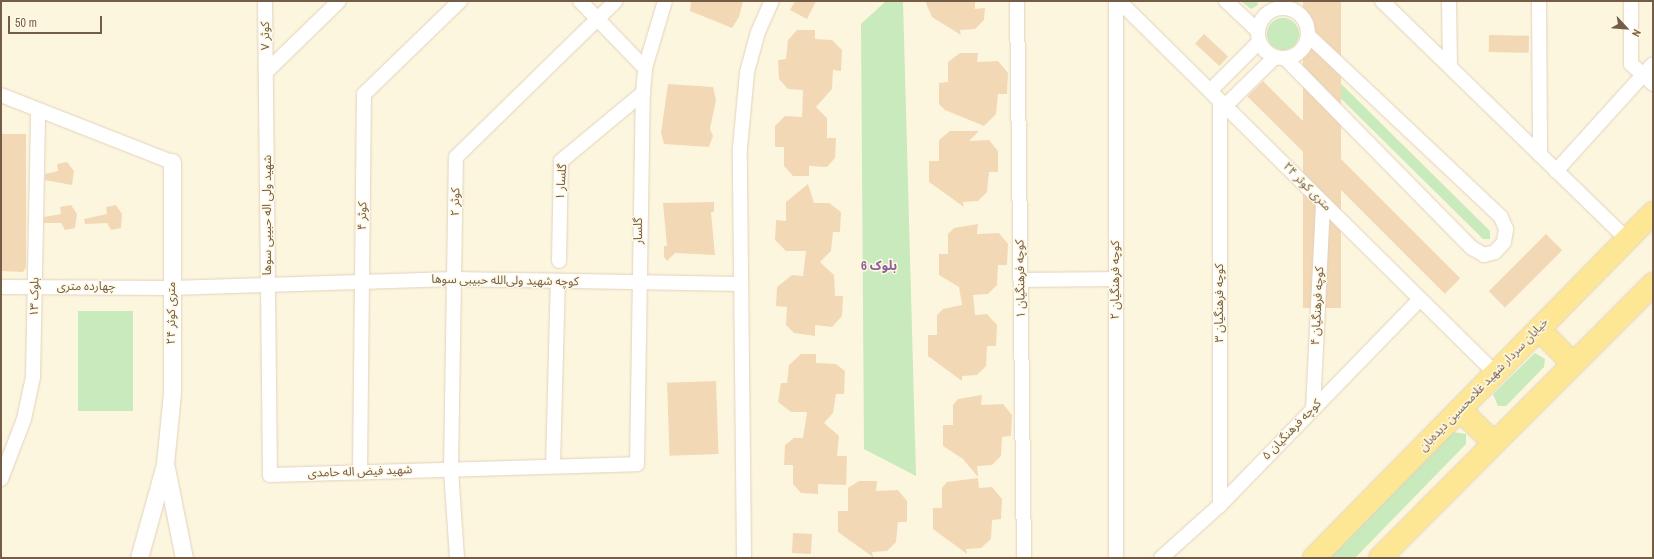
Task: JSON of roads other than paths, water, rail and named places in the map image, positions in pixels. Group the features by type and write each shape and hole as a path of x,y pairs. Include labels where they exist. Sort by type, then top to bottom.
{"main road":[{"name":"خیابان سردار شهید غلامحسین دیده‌بان","path":"1314,558 1653,213"},
{"path":"1380,558 1653,284"},
{"path":"1539,329 1573,364"},
{"path":"1460,410 1494,443"}],"street":[{"name":"کوثر ۷","path":"265,1 267,71"},
{"path":"267,71 339,1"},
{"name":"کوثر ۴","path":"360,472 364,94 460,1"},
{"path":"580,1 645,68"},
{"name":"کوثر ۲","path":"457,558 451,469 456,157 599,20 616,1"},
{"name":"گلسار","path":"637,464 643,93 645,68 665,1"},
{"path":"744,558 740,148 747,72 758,32 772,1"},
{"name":"کوچه فرهنگیان ۱","path":"1017,1 1024,558"},
{"name":"۲۴ متری کوثر","path":"1118,1 1496,373"},
{"name":"کوچه فرهنگیان ۲","path":"1116,558 1118,1"},
{"path":"1210,91 1259,36 1268,13 1278,5 1300,15 1308,35 1501,217 1506,229 1504,242 1495,252 1484,255 1472,248 1280,58 1259,36 1226,1"},
{"path":"1382,1 1627,239"},
{"path":"1449,1 1450,67"},
{"path":"1538,1 1540,155"},
{"path":"1631,1 1631,64 1648,79"},
{"path":"1223,103 1280,58 1298,53 1308,35"},
{"path":"1556,171 1648,79 1653,64"},
{"name":"شهید ولی اله حبیبی سوها","path":"171,288 269,286 267,71"},
{"name":"گلسار ۱","path":"559,261 561,161 643,93"},
{"path":"1,95 172,162"},
{"name":"کوچه فرهنگیان ۳","path":"1220,505 1223,103"},
{"name":"بلوک ۱۳","path":"1,479 8,446 33,377 36,287 38,110"},
{"name":"۲۴ متری کوثر","path":"139,558 165,464 172,393 172,162"},
{"name":"کوچه فرهنگیان ۴","path":"1313,409 1323,203"},
{"name":"کوچه شهید ولی‌الله حبیبی سوها","path":"269,286 362,280 454,279 558,282 639,281 741,284"},
{"path":"1021,280 1116,279"},
{"path":"553,466 558,282"},
{"name":"شهید فیض اله حامدی","path":"269,286 270,475 637,464"},
{"name":"چهارده متری","path":"1,287 171,288"},
{"name":"کوچه فرهنگیان ۵","path":"1161,558 1220,505 1420,299"},
{"name":"۲۴ متری کوثر","path":"165,464 184,558"}],"district":[{"name":"بلوک 6","path":"879,266"}]}
